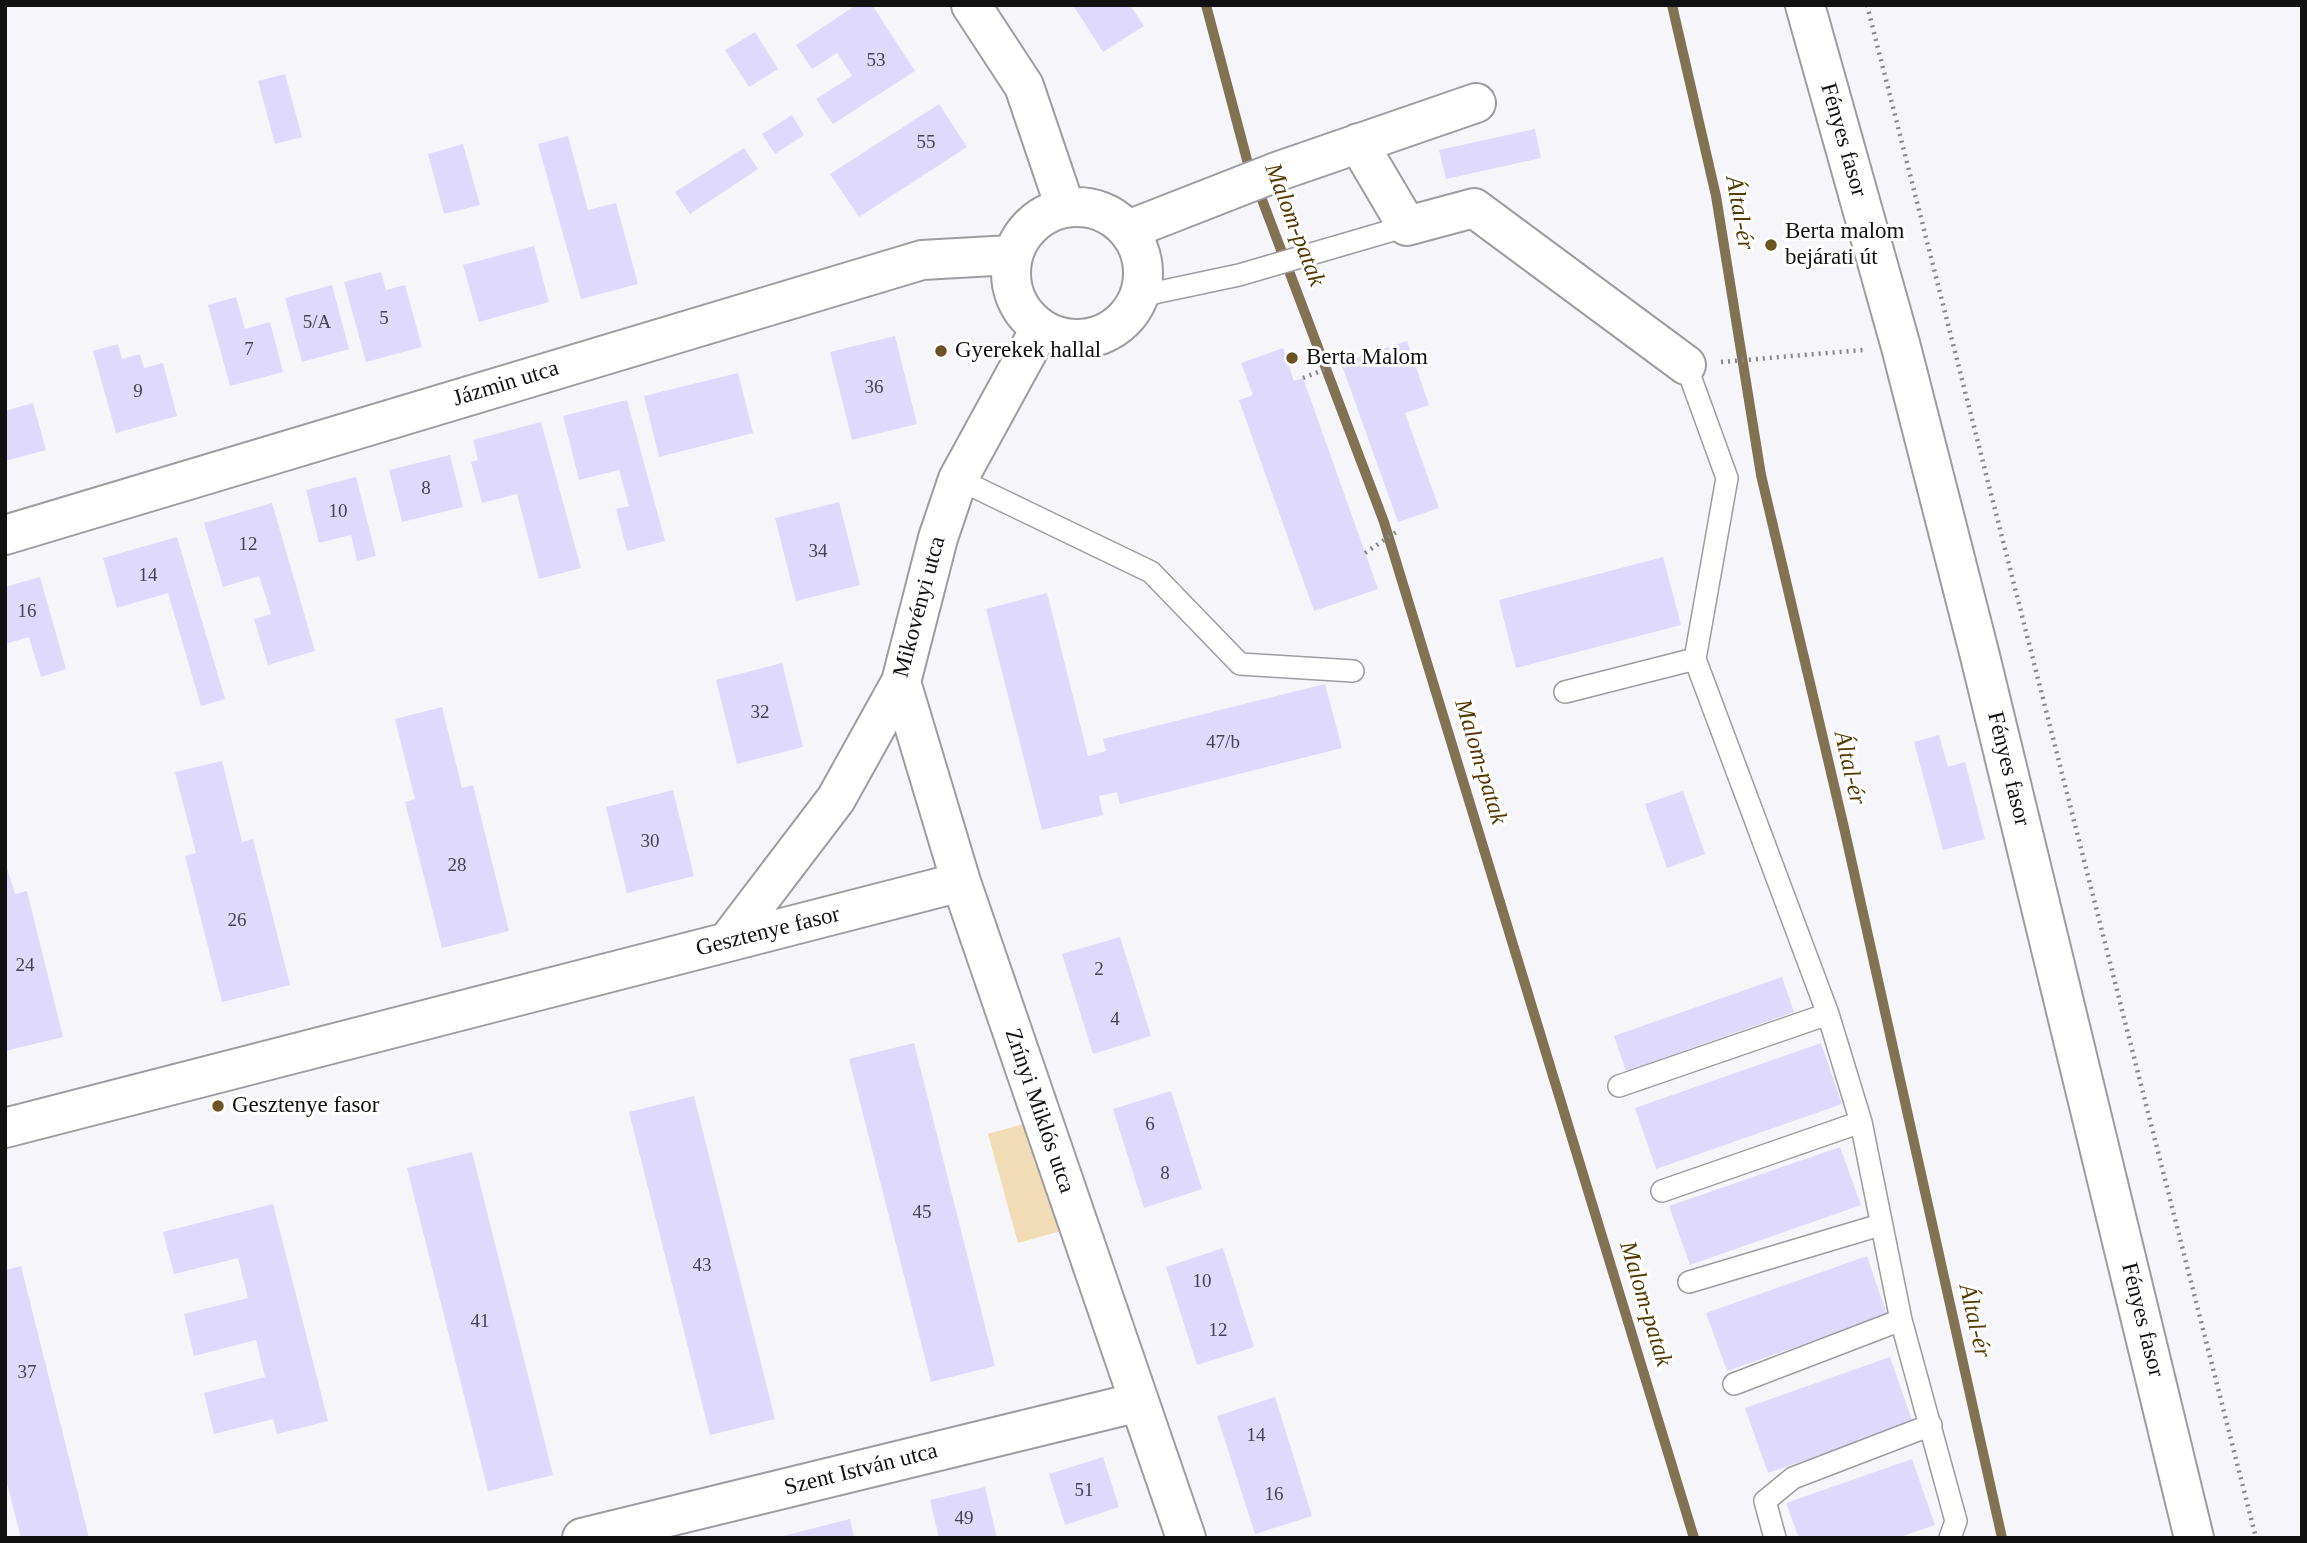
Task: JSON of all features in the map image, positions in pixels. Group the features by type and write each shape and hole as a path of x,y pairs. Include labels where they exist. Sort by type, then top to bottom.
{"street":[{"path":"971,5 1024,86 1065,207"},
{"name":"Fényes fasor","path":"1805,5 1901,347 1983,669 2194,1538"},
{"path":"1128,230 1279,171 1476,103"},
{"path":"1357,143 1407,226 1474,208 1686,365"},
{"path":"1065,207 1100,210 1128,230 1143,261 1140,296 1123,320 1098,336 1068,339 1040,329 1019,306 1010,277 1011,255 1035,220 1065,207"},
{"name":"Jázmin utca","path":"5,534 922,260 1011,255"},
{"name":"Mikovényi utca","path":"728,942 836,799 901,682 938,538 958,479 1040,329"},
{"name":"Zrínyi Miklós utca","path":"901,682 961,882 1186,1538"},
{"name":"Gesztenye fasor","path":"5,1128 961,882"},
{"name":"Szent István utca","path":"582,1538 1139,1402"}],"lane":[{"path":"1140,296 1239,275 1407,226"},
{"path":"1686,365 1727,478 1695,659 1828,1014 1861,1122 1901,1320 1956,1521 1950,1538"},
{"path":"958,479 1151,572 1240,664 1353,671"},
{"path":"1564,692 1695,659"},
{"path":"1619,1086 1828,1014"},
{"path":"1662,1191 1861,1122"},
{"path":"1689,1282 1880,1225"},
{"path":"1734,1384 1901,1320"},
{"path":"1775,1538 1765,1501 1793,1478 1931,1425"}],"path":[{"path":"1867,5 2256,1538"},
{"path":"1686,365 1901,347"},
{"path":"1303,378 1341,363"},
{"path":"1365,553 1399,530"}],"shaded area":[{"path":"1038,1120 1068,1229 1018,1243 988,1134"}],"building":[{"path":"856,5 872,5 915,71 833,124 816,99 852,76 837,53 812,69 796,45"},
{"path":"1073,5 1130,5 1144,26 1103,52"},
{"path":"755,32 778,69 749,87 725,50"},
{"path":"285,74 302,137 275,144 258,81"},
{"path":"939,104 967,147 859,217 830,174"},
{"path":"792,115 804,135 775,154 762,134"},
{"path":"1535,129 1541,158 1446,179 1439,150"},
{"path":"568,136 588,210 616,203 638,284 581,299 538,144"},
{"path":"463,144 480,205 444,214 428,154"},
{"path":"744,148 758,169 690,214 675,192"},
{"path":"534,246 549,302 479,322 463,265"},
{"path":"381,272 386,290 405,285 422,347 366,362 344,282"},
{"path":"332,285 349,349 302,362 285,298"},
{"path":"236,297 245,329 270,322 283,372 230,386 208,305"},
{"path":"895,336 917,424 852,440 830,352"},
{"path":"1407,341 1429,405 1405,413 1439,508 1398,522 1341,363"},
{"path":"118,344 122,359 140,354 144,368 163,363 177,416 116,433 93,351"},
{"path":"1283,348 1294,381 1303,378 1378,589 1314,611 1239,400 1253,395 1241,363"},
{"path":"738,373 753,433 659,457 644,396"},
{"path":"627,400 665,541 627,551 616,509 629,506 619,470 579,480 563,416"},
{"path":"33,403 46,450 5,461 5,411"},
{"path":"541,422 581,568 539,579 517,494 482,503 471,462 478,460 473,440"},
{"path":"450,455 463,507 402,522 389,470"},
{"path":"356,477 376,556 357,561 351,535 319,543 306,490"},
{"path":"839,502 860,585 796,601 775,518"},
{"path":"272,503 315,651 268,665 254,619 271,614 259,576 223,587 204,523"},
{"path":"177,537 225,699 201,706 168,593 117,608 103,558"},
{"path":"1663,557 1681,625 1516,668 1499,600"},
{"path":"40,577 66,669 41,677 29,637 5,644 5,587"},
{"path":"1047,593 1088,756 1106,751 1103,739 1325,684 1342,748 1120,804 1117,792 1099,796 1103,815 1042,830 986,609"},
{"path":"782,663 803,747 737,764 716,680"},
{"path":"442,707 462,788 473,785 509,931 442,948 405,802 415,799 395,719"},
{"path":"1939,735 1948,767 1965,762 1985,839 1943,850 1914,742"},
{"path":"222,761 242,842 253,839 290,985 222,1002 185,856 196,853 175,772"},
{"path":"673,790 694,876 627,893 606,807"},
{"path":"1683,791 1705,854 1667,868 1645,804"},
{"path":"5,861 15,894 27,891 63,1037 5,1051"},
{"path":"1120,937 1151,1036 1093,1054 1062,954"},
{"path":"1782,977 1794,1012 1626,1071 1614,1036"},
{"path":"914,1043 995,1366 931,1382 849,1059"},
{"path":"1821,1043 1842,1104 1656,1169 1635,1108"},
{"path":"1171,1091 1202,1189 1144,1208 1113,1109"},
{"path":"694,1096 775,1419 710,1435 629,1112"},
{"path":"1840,1147 1861,1205 1690,1265 1669,1206"},
{"path":"472,1152 553,1475 488,1491 407,1168"},
{"path":"273,1204 328,1421 277,1434 273,1419 214,1434 204,1393 265,1377 256,1340 194,1356 184,1314 248,1298 238,1258 174,1274 163,1232"},
{"path":"1223,1248 1254,1347 1197,1365 1166,1267"},
{"path":"1867,1256 1887,1315 1727,1371 1706,1313"},
{"path":"21,1266 89,1538 21,1538 5,1476 5,1270"},
{"path":"1890,1357 1913,1423 1768,1473 1745,1408"},
{"path":"1275,1397 1312,1516 1255,1534 1217,1416"},
{"path":"1103,1457 1119,1507 1065,1525 1049,1474"},
{"path":"1912,1459 1935,1525 1897,1538 1799,1538 1786,1503"},
{"path":"985,1487 997,1538 939,1538 930,1500"},
{"path":"850,1519 854,1538 779,1538 779,1537"}],"waterway":[{"name":"Malom-patak","path":"1206,5 1247,160 1384,522 1694,1538"},
{"name":"Által-ér","path":"1672,5 1716,196 1761,475 1845,832 2002,1538"}],"place":[{"name":"Berta malom bejárati út","path":"1771,245"},
{"name":"Gyerekek hallal","path":"941,351"},
{"name":"Berta Malom","path":"1292,358"},
{"name":"Gesztenye fasor","path":"218,1106"}]}
